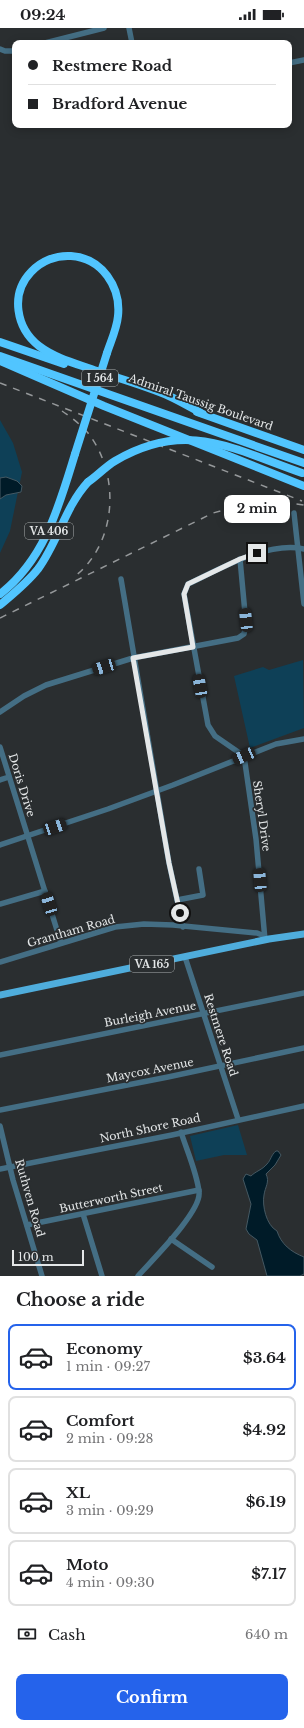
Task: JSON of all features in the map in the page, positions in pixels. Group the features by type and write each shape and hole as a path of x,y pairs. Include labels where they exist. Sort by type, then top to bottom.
{"highway":[{"name":"VA 406","path":"0,594 23,572 43,543 54,520 75,454 107,353 116,324 118,306 115,289 106,273 93,262 76,256 58,257 45,261 34,268 22,286 18,299 18,308 19,316 24,329 39,346 60,358 168,396 201,413"},
{"name":"Admiral Taussig Boulevard","path":"0,342 304,450"},
{"path":"0,356 304,463"},
{"path":"0,361 111,410 304,486"},
{"name":"VA 406","path":"0,605 19,590 38,569 58,534 75,498 88,482 114,462 139,449 164,442 201,440 222,444 303,473"}],"main road":[{"name":"VA 165","path":"0,995 265,940 304,934"}],"street":[{"path":"57,40 104,28"},
{"path":"128,28 131,40"},
{"path":"0,49 12,51"},
{"path":"292,62 304,60"},
{"path":"294,513 296,548 304,604"},
{"path":"244,756 215,736 208,724 184,594 188,584 240,559 267,551 296,548 304,549"},
{"path":"0,712 24,696 46,685 133,658 234,639 244,634 246,624 240,559"},
{"path":"121,579 133,658 169,863 183,927"},
{"path":"0,845 157,791 276,744 304,739"},
{"name":"Doris Drive","path":"0,747 61,943"},
{"name":"Sheryl Drive","path":"244,756 256,839 265,940"},
{"path":"0,780 9,777"},
{"path":"177,900 203,895 199,869"},
{"path":"0,904 45,891"},
{"name":"Grantham Road","path":"0,962 115,927 144,924 257,933 262,935 265,940"},
{"name":"Restmere Road","path":"185,957 238,1119"},
{"name":"Burleigh Avenue","path":"0,1055 304,993"},
{"name":"Maycox Avenue","path":"0,1110 304,1048"},
{"name":"North Shore Road","path":"0,1169 304,1106"},
{"name":"Ruthven Road","path":"0,1126 10,1167 42,1276"},
{"path":"138,1276 194,1211 199,1198 199,1190 181,1132"},
{"name":"Butterworth Street","path":"27,1225 199,1190"},
{"path":"83,1214 102,1276"},
{"path":"171,1239 212,1267"}],"shaded area":[{"path":"0,420 13,443 22,472 10,531 0,553"},
{"path":"6,477 17,481 22,486 21,492 6,495 0,499 0,478"},
{"path":"303,660 304,728 250,748 234,676 263,667 269,670"},
{"path":"238,1125 247,1155 224,1155 196,1161 190,1136"},
{"path":"276,1151 278,1151 281,1155 275,1165 266,1174 268,1180 264,1199 264,1209 270,1224 277,1231 284,1244 295,1253 304,1257 304,1274 300,1276 267,1276 257,1240 249,1234 246,1229 251,1204 243,1179 246,1174 251,1176 265,1166"}],"railway":[{"path":"0,383 302,501"},
{"path":"62,411 76,421 88,433 99,450 106,469 109,488 110,508 106,528 99,546 88,563 74,577"},
{"path":"0,618 213,513 269,503 304,505"}],"route":[{"path":"180,913 169,863 145,718 133,658 193,647 184,594 188,584 240,559 257,553"}]}
